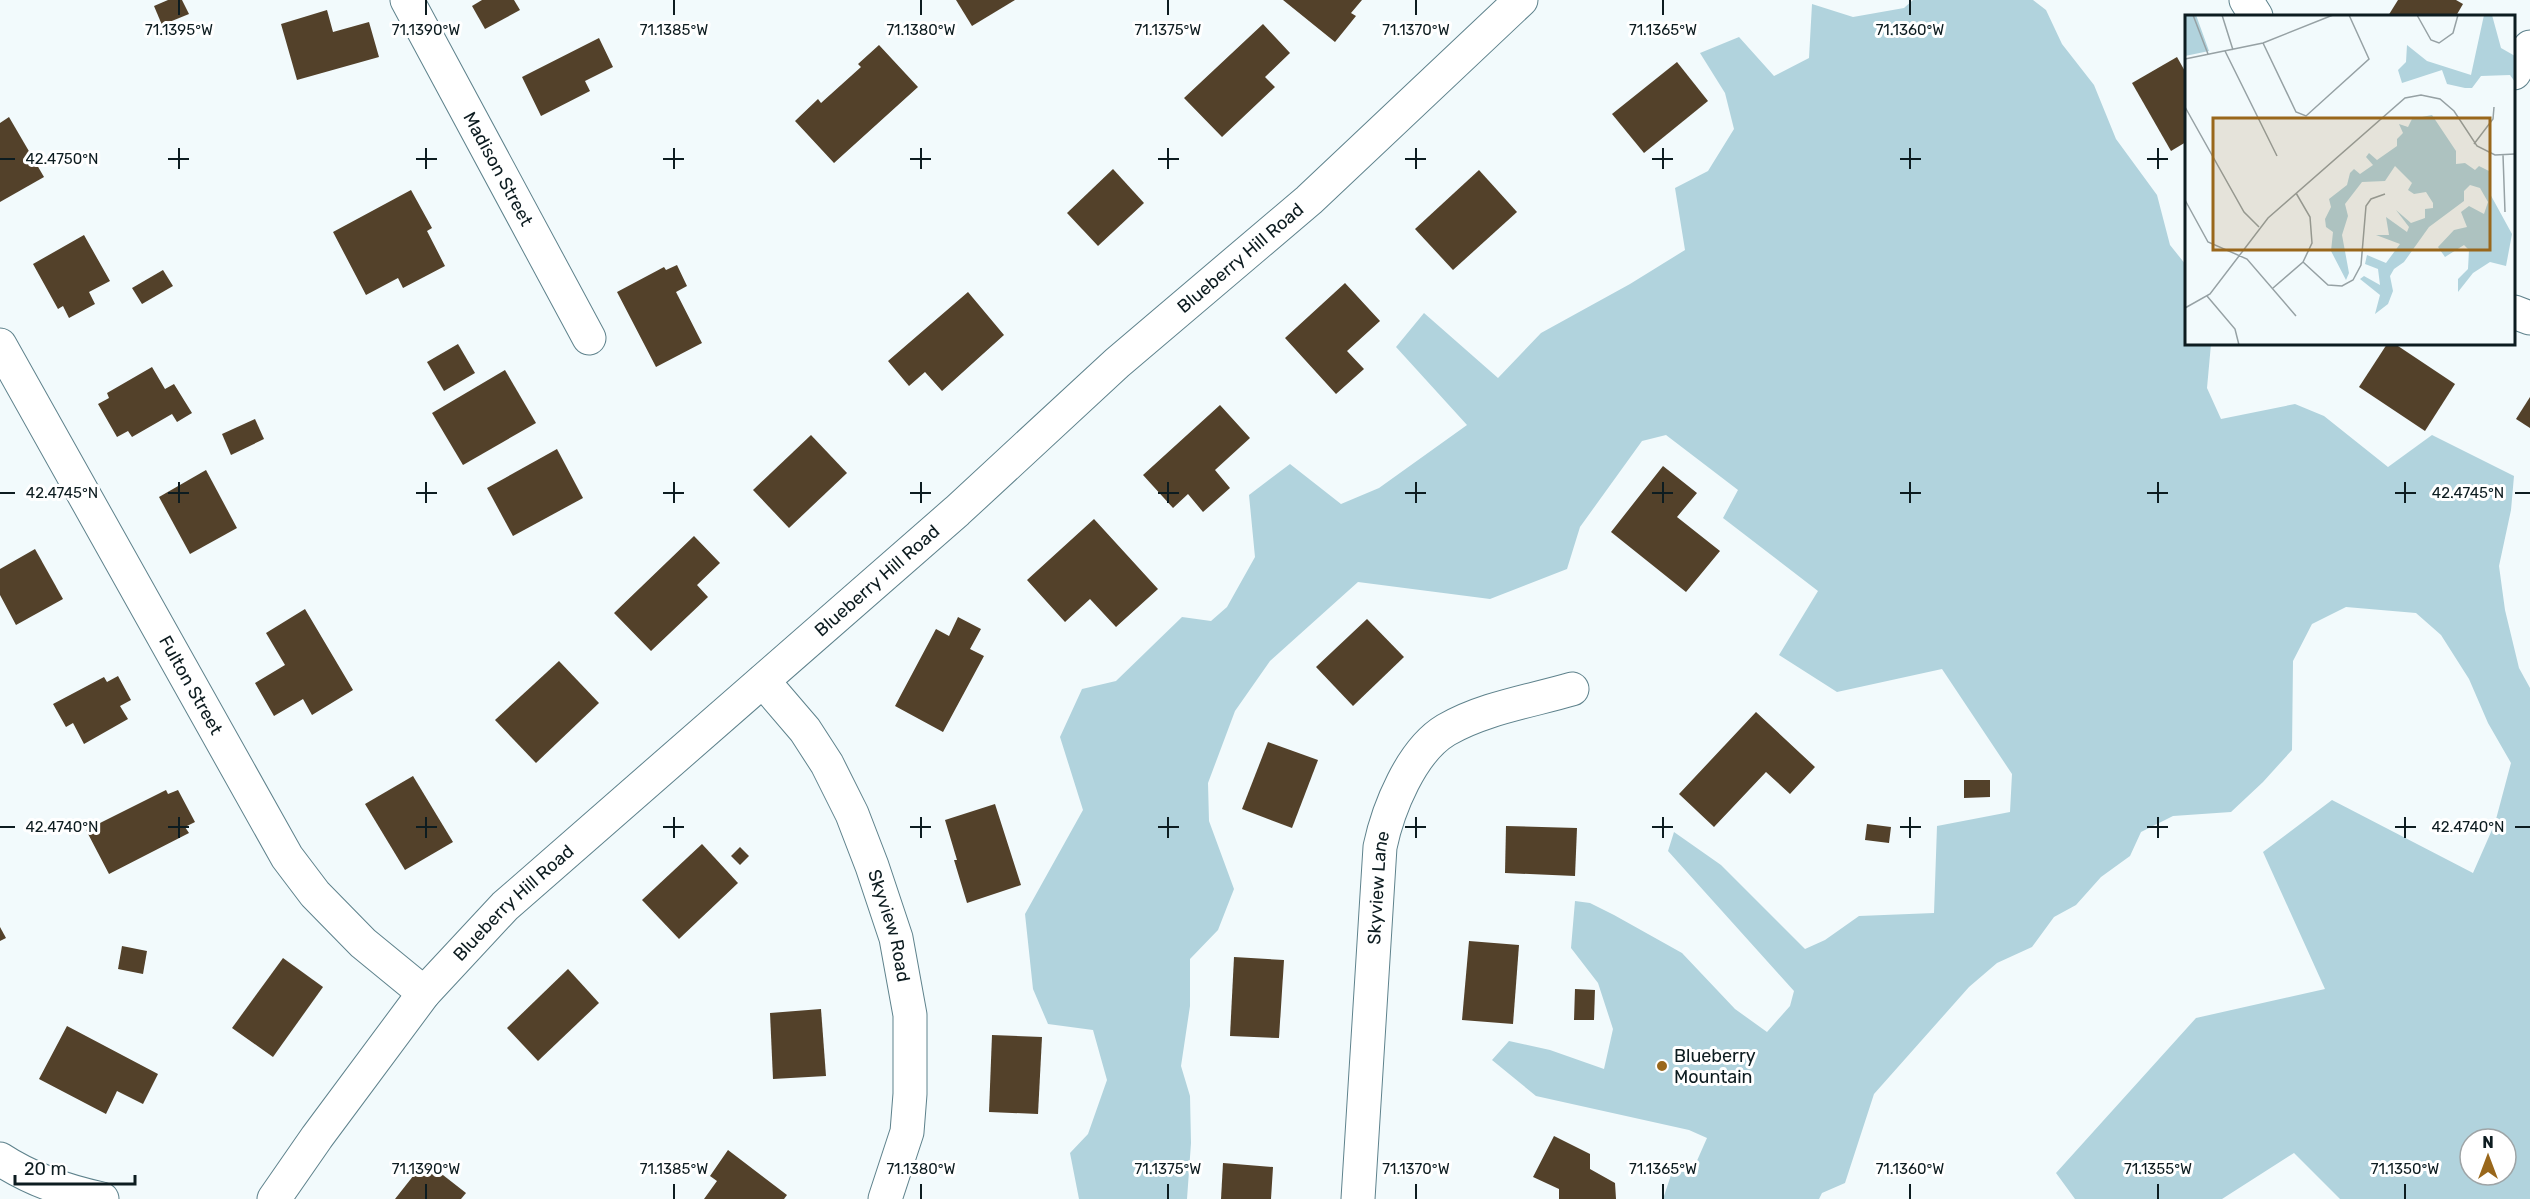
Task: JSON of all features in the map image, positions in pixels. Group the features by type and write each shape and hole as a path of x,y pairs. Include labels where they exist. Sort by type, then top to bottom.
{"street":[{"name":"Madison Street","path":"407,0 590,338"},
{"name":"Blueberry Hill Road","path":"274,1199 424,993 505,906 957,511 1117,363 1309,200 1521,0"},
{"path":"2246,0 2255,15"},
{"path":"2515,71 2530,47"},
{"path":"2515,312 2530,318"},
{"name":"Fulton Street","path":"0,345 287,857 315,894 363,943 424,993"},
{"name":"Skyview Road","path":"763,681 805,730 827,764 864,845 896,938 909,1016 910,1094 907,1132 885,1199"},
{"name":"Skyview Lane","path":"1358,1199 1380,847 1393,802 1411,769 1431,743 1444,732 1474,718 1572,689"},
{"path":"0,1159 30,1177 51,1186 102,1199"}],"shaded area":[{"path":"1913,0 2033,0 2046,10 2062,44 2094,85 2116,139 2157,195 2170,245 2185,264 2185,345 2211,345 2207,388 2221,419 2295,404 2324,416 2388,467 2432,435 2514,476 2511,510 2499,566 2505,610 2519,668 2530,688 2530,1199 2340,1199 2294,1153 2222,1199 2075,1199 2056,1173 2196,1018 2325,989 2263,852 2332,800 2473,873 2495,823 2511,763 2488,723 2469,679 2441,635 2416,613 2346,607 2312,624 2293,661 2292,750 2231,812 2173,816 2141,832 2130,856 2101,877 2076,905 2054,917 2032,947 1997,963 1969,987 1874,1094 1845,1183 1822,1193 1819,1199 1663,1199 1672,1172 1692,1172 1707,1138 1689,1130 1536,1096 1492,1060 1509,1041 1550,1050 1604,1069 1613,1029 1598,983 1571,948 1575,901 1590,903 1682,953 1735,1009 1767,1032 1790,1006 1794,991 1668,851 1674,832 1721,865 1805,949 1825,940 1859,916 1934,913 1937,826 2010,812 2012,774 1942,669 1837,692 1779,655 1818,591 1723,518 1738,490 1666,435 1642,441 1580,527 1567,569 1490,599 1358,582 1270,661 1235,711 1208,783 1209,821 1234,889 1218,930 1190,959 1190,1006 1181,1066 1190,1096 1191,1143 1187,1199 1079,1199 1070,1153 1088,1134 1107,1080 1093,1030 1048,1024 1033,989 1025,914 1083,810 1060,737 1082,689 1116,681 1182,617 1211,621 1227,607 1255,557 1249,495 1290,464 1341,504 1379,488 1467,425 1396,347 1424,313 1498,378 1541,333 1630,284 1685,250 1675,188 1708,171 1734,129 1725,93 1700,53 1739,37 1774,76 1809,58 1812,4 1853,17 1904,8"}],"building":[{"path":"168,0 182,0 189,14 162,25 154,6"},
{"path":"482,0 514,0 520,10 485,29 472,6"},
{"path":"956,0 1015,0 972,26"},
{"path":"1283,0 1362,0 1351,13 1356,16 1335,42"},
{"path":"2398,0 2456,0 2463,4 2457,15 2389,15"},
{"path":"327,10 333,32 369,22 379,57 297,80 281,24"},
{"path":"1263,24 1290,53 1265,77 1275,87 1222,137 1184,98"},
{"path":"599,38 613,67 585,81 590,91 541,116 522,77"},
{"path":"879,45 918,87 834,163 795,121 818,99 821,103 861,67 858,64"},
{"path":"2177,57 2185,71 2185,143 2171,151 2132,83"},
{"path":"1677,62 1708,101 1644,153 1612,114"},
{"path":"9,117 44,177 0,202 0,123"},
{"path":"1113,169 1144,203 1098,246 1067,213"},
{"path":"1479,170 1517,212 1453,270 1415,229"},
{"path":"411,190 432,228 427,231 445,266 403,288 398,278 366,295 333,232"},
{"path":"84,235 110,281 89,292 95,304 69,318 63,306 58,309 33,264"},
{"path":"677,265 687,286 676,292 702,343 656,367 617,292 664,267 666,270"},
{"path":"163,270 173,286 142,304 132,288"},
{"path":"1345,283 1380,321 1347,351 1364,369 1336,394 1285,338"},
{"path":"968,292 1004,335 942,391 925,372 909,386 888,361"},
{"path":"458,344 475,373 444,391 427,362"},
{"path":"2386,345 2396,345 2455,384 2425,431 2359,387"},
{"path":"152,367 165,389 174,384 192,413 177,422 172,414 132,437 128,431 117,437 98,404 109,398 107,393"},
{"path":"505,370 536,423 463,465 432,413"},
{"path":"2530,397 2530,428 2516,419"},
{"path":"1220,405 1250,438 1215,470 1230,488 1203,512 1188,494 1173,508 1143,475"},
{"path":"255,419 264,439 231,455 222,434"},
{"path":"811,435 847,473 789,528 753,490"},
{"path":"557,449 583,498 513,536 487,488"},
{"path":"1663,466 1697,493 1677,517 1720,551 1686,592 1611,532"},
{"path":"206,470 237,528 190,554 159,497"},
{"path":"1094,519 1158,589 1116,627 1090,599 1065,622 1027,580"},
{"path":"694,536 720,563 697,585 708,597 651,651 614,613"},
{"path":"35,549 63,599 16,625 0,595 0,569"},
{"path":"305,609 353,690 312,715 303,699 274,716 255,683 285,665 266,633"},
{"path":"958,617 981,629 970,649 984,656 943,732 895,706 936,629 949,636"},
{"path":"1367,619 1404,657 1353,706 1316,667"},
{"path":"559,661 599,703 536,763 495,720"},
{"path":"118,676 131,700 120,706 128,719 84,744 73,723 66,727 53,704 104,677 107,682"},
{"path":"1756,712 1815,767 1790,794 1766,772 1714,827 1679,794"},
{"path":"1268,742 1318,760 1292,828 1242,809"},
{"path":"413,776 453,842 405,870 365,804"},
{"path":"1964,780 1990,780 1990,797 1964,798"},
{"path":"166,790 168,794 178,790 195,822 185,827 189,833 109,874 86,830"},
{"path":"995,804 1021,885 967,903 945,820"},
{"path":"1867,824 1891,827 1889,843 1865,840"},
{"path":"1506,826 1577,828 1575,876 1505,873"},
{"path":"702,844 738,883 679,939 642,900"},
{"path":"740,847 749,856 740,865 731,856"},
{"path":"0,927 6,938 0,941"},
{"path":"1469,941 1519,945 1513,1024 1462,1020"},
{"path":"122,946 147,951 143,974 118,969"},
{"path":"1234,957 1284,960 1279,1038 1230,1036"},
{"path":"283,958 323,987 273,1057 232,1028"},
{"path":"568,969 599,1003 538,1061 507,1028"},
{"path":"1575,989 1595,990 1594,1020 1574,1020"},
{"path":"821,1009 826,1076 773,1079 770,1013"},
{"path":"67,1026 158,1074 143,1104 117,1091 106,1114 39,1079"},
{"path":"992,1035 1042,1037 1038,1114 989,1112"},
{"path":"1554,1136 1590,1154 1590,1169 1615,1183 1616,1199 1559,1199 1559,1189 1533,1177"},
{"path":"728,1150 787,1195 784,1199 704,1199 717,1181 710,1176"},
{"path":"425,1161 466,1193 461,1199 395,1199"},
{"path":"1223,1163 1273,1167 1271,1199 1221,1199"}],"place":[{"name":"Blueberry Mountain","path":"1662,1066"}]}
